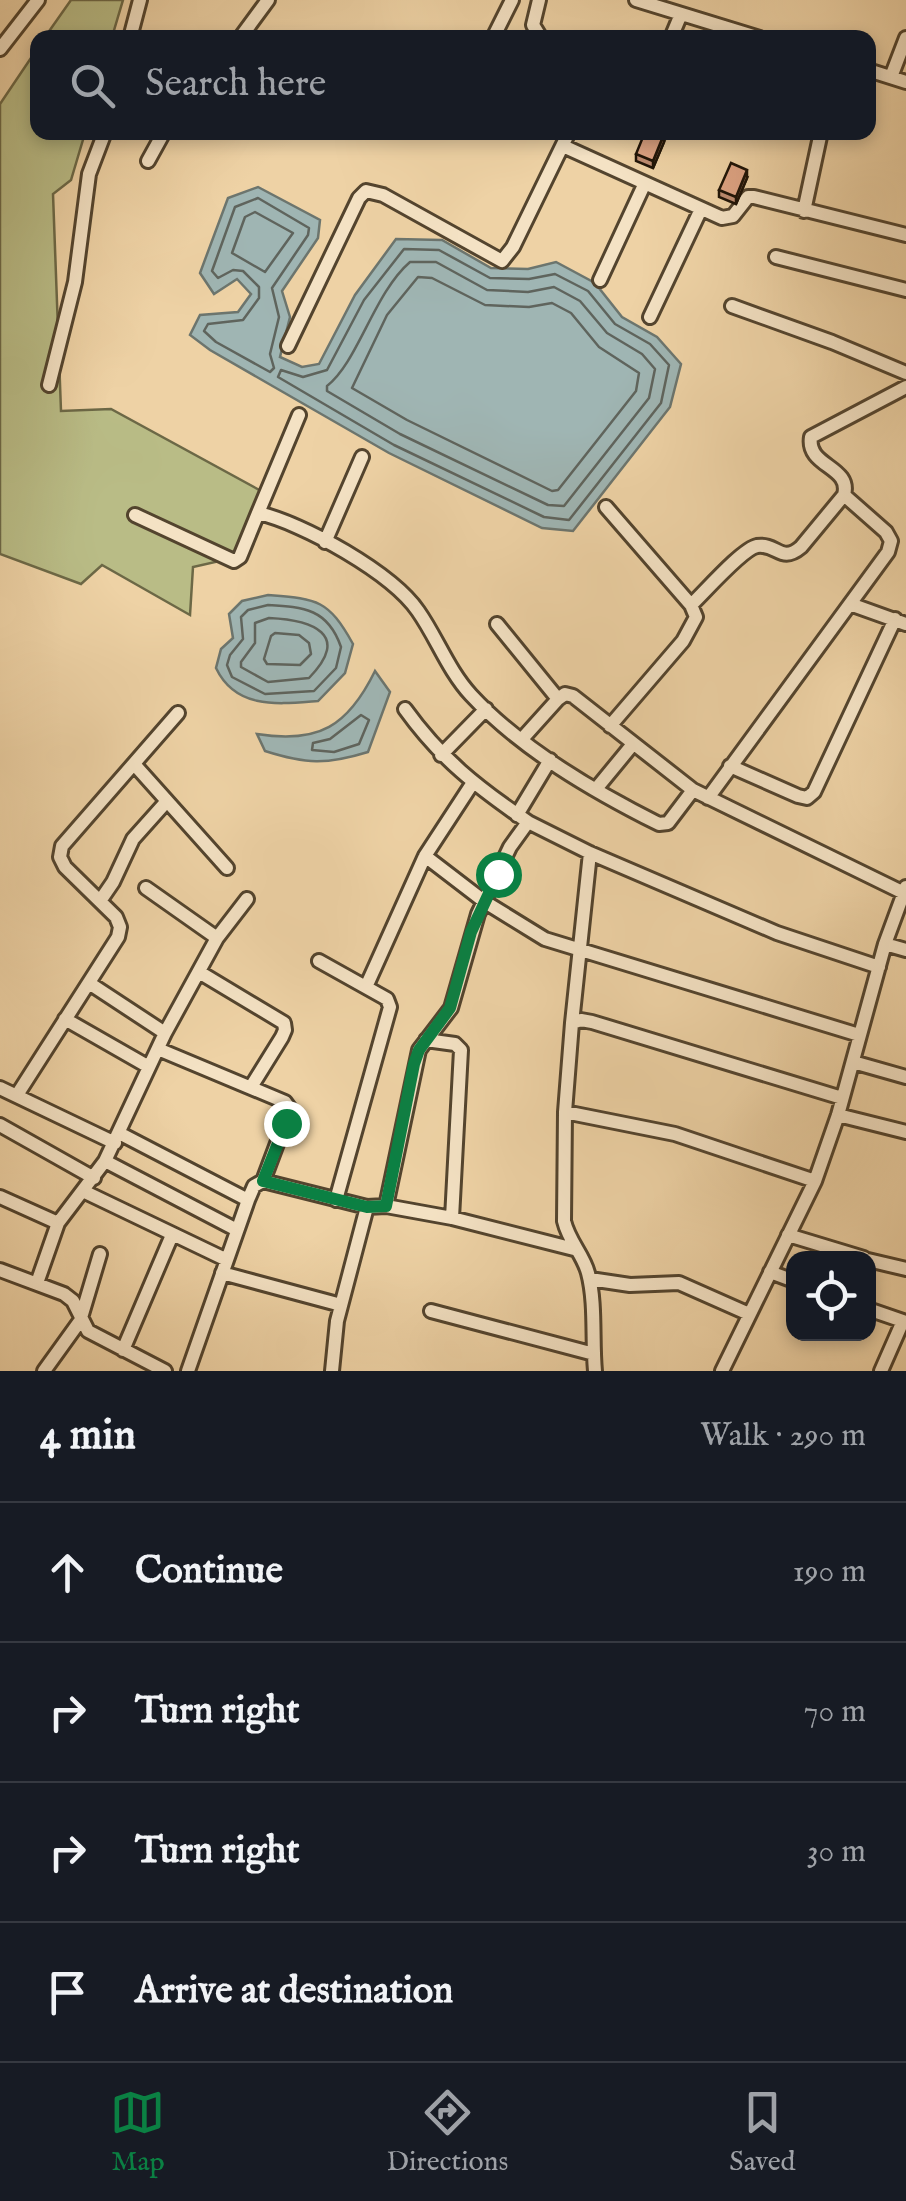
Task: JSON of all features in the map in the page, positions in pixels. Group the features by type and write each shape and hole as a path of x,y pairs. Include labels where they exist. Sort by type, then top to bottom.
{"street":[{"path":"0,50 38,0"},
{"path":"132,30 140,0"},
{"path":"246,30 268,0"},
{"path":"498,30 512,0"},
{"path":"536,30 533,25 538,0"},
{"path":"636,0 674,8 737,30"},
{"path":"892,77 906,38"},
{"path":"876,72 906,82"},
{"path":"48,385 75,282 89,174 102,140"},
{"path":"148,161 160,140"},
{"path":"288,346 359,198 366,191 383,196 502,262 566,140"},
{"path":"804,211 819,140"},
{"path":"563,146 644,185 728,218 748,197 754,197 906,235"},
{"path":"600,280 644,185"},
{"path":"650,317 702,209"},
{"path":"776,257 906,290"},
{"path":"732,306 906,373"},
{"path":"691,605 756,546 793,554 844,495 844,478 814,456 810,437 906,387"},
{"path":"135,515 234,561 240,557 300,415"},
{"path":"324,542 362,456"},
{"path":"708,798 888,552 891,541 844,495"},
{"path":"606,508 691,605 696,617 694,625 610,726"},
{"path":"258,512 367,564 406,595 454,673 486,710 550,760 659,824 668,823 693,790"},
{"path":"730,766 798,796 807,798 814,792 900,622 850,604"},
{"path":"497,624 558,699"},
{"path":"522,739 558,699 565,694 572,696 693,790 905,890 885,944 838,1115 814,1181 722,1371"},
{"path":"404,709 472,784 522,818 590,853 777,933 879,968"},
{"path":"441,754 486,710"},
{"path":"17,1096 118,937 120,927 116,917 65,867 60,857 62,846 178,713"},
{"path":"596,789 632,744"},
{"path":"386,1206 414,1064 450,1008 471,932 550,760"},
{"path":"134,764 228,868"},
{"path":"366,987 425,856 472,784"},
{"path":"100,901 133,838 167,801"},
{"path":"590,853 565,1112 564,1222 590,1280 596,1371"},
{"path":"425,856 534,934 859,1035"},
{"path":"146,888 217,938"},
{"path":"36,1283 58,1223 105,1161 165,1033 217,938 247,899"},
{"path":"885,944 906,950"},
{"path":"318,960 387,1000 390,1018 336,1200"},
{"path":"199,972 284,1022 286,1030 251,1086"},
{"path":"89,983 165,1033"},
{"path":"64,1019 149,1067"},
{"path":"572,1024 581,1020 592,1022 842,1098"},
{"path":"426,1040 455,1044 461,1050 452,1218"},
{"path":"158,1049 251,1086 290,1108 263,1181 254,1186 248,1200 188,1371"},
{"path":"852,1062 906,1077"},
{"path":"0,1088 248,1200"},
{"path":"565,1112 675,1134 814,1181"},
{"path":"838,1115 906,1132"},
{"path":"0,1126 94,1178"},
{"path":"105,1161 237,1230"},
{"path":"263,1181 367,1207 386,1206 452,1218 574,1249"},
{"path":"83,1191 225,1266 342,1305"},
{"path":"0,1196 58,1223"},
{"path":"332,1371 342,1305 367,1207"},
{"path":"122,1350 172,1235"},
{"path":"788,1235 840,1251"},
{"path":"44,1371 80,1320 100,1254"},
{"path":"876,1262 906,1270"},
{"path":"0,1270 53,1288 73,1301 88,1331 165,1371"},
{"path":"770,1272 786,1279"},
{"path":"590,1280 630,1285 678,1283 749,1314"},
{"path":"430,1312 594,1354"},
{"path":"876,1313 905,1322 881,1371"}],"green space":[{"path":"71,0 123,0 114,30 50,30"},
{"path":"30,59 30,140 83,140 71,180 53,194 61,411 111,409 263,492 233,558 193,567 190,615 102,565 81,584 0,554 0,104"}],"water":[{"path":"258,187 320,220 318,238 282,291 290,317 280,357 302,367 319,364 355,295 396,239 442,240 491,268 528,269 556,262 595,283 622,317 657,337 681,364 670,407 573,531 542,528 389,453 190,335 200,315 238,312 251,294 237,279 214,294 200,273 228,198"},
{"path":"268,595 319,604 336,618 353,644 345,673 318,701 274,703 247,698 225,682 216,668 221,649 233,638 229,614 242,601"},
{"path":"375,671 390,692 368,752 316,761 265,751 257,734 314,733 342,718"}],"building":[{"path":"642,140 662,140 653,161 636,154"},
{"path":"731,163 747,170 736,197 719,190"}],"route":[{"path":"286,1123 263,1181 367,1207 386,1206 414,1064 419,1050 450,1008 471,932 498,874"}]}
